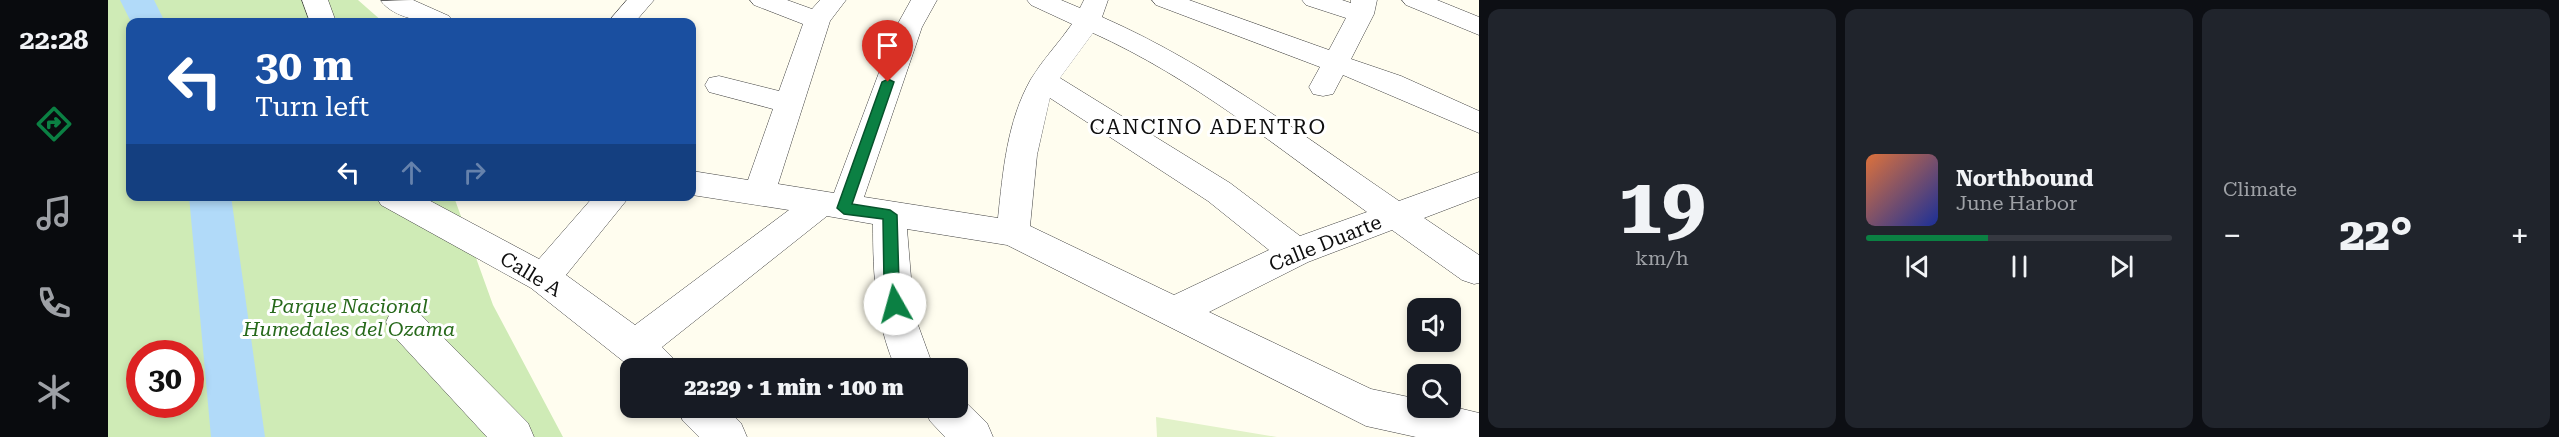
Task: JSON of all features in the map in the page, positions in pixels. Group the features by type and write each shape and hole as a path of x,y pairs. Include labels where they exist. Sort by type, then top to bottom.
{"street":[{"path":"315,0 322,18"},
{"path":"625,18 641,0"},
{"path":"759,195 825,10 763,0"},
{"path":"646,357 832,207 874,119 909,27 924,0"},
{"path":"1040,0 1093,10 1144,46 1192,73 1474,270"},
{"path":"1165,0 1336,62 1436,102 1479,123"},
{"path":"1229,22 1247,0"},
{"path":"1314,0 1363,7 1323,87"},
{"path":"1419,0 1479,27"},
{"path":"394,2 431,18"},
{"path":"1013,233 1023,152 1034,104 1044,81 1093,10"},
{"path":"1044,81 1219,192 1296,252"},
{"path":"719,85 790,104"},
{"path":"696,184 832,207 1013,233 1366,407 1479,432"},
{"name":"Calle Duarte","path":"1175,312 1296,252 1394,216 1473,193"},
{"name":"Calle A","path":"401,201 543,278 646,357"},
{"path":"543,278 610,201"},
{"path":"890,215 892,283 902,346 909,358"},
{"path":"404,322 514,437"},
{"path":"708,418 727,437"},
{"path":"954,418 973,437"}],"green space":[{"name":"Parque Nacional Humedales del Ozama","path":"108,0 358,0 378,18 126,18 126,201 455,201 493,305 563,437 108,437"},
{"path":"1156,417 1277,437 1157,437"}],"waterway":[{"path":"137,0 146,18"},
{"path":"211,201 238,437"}],"district":[{"name":"CANCINO ADENTRO","path":"1208,127"}],"route":[{"path":"888,82 844,208 890,215 892,283 895,304"}]}
